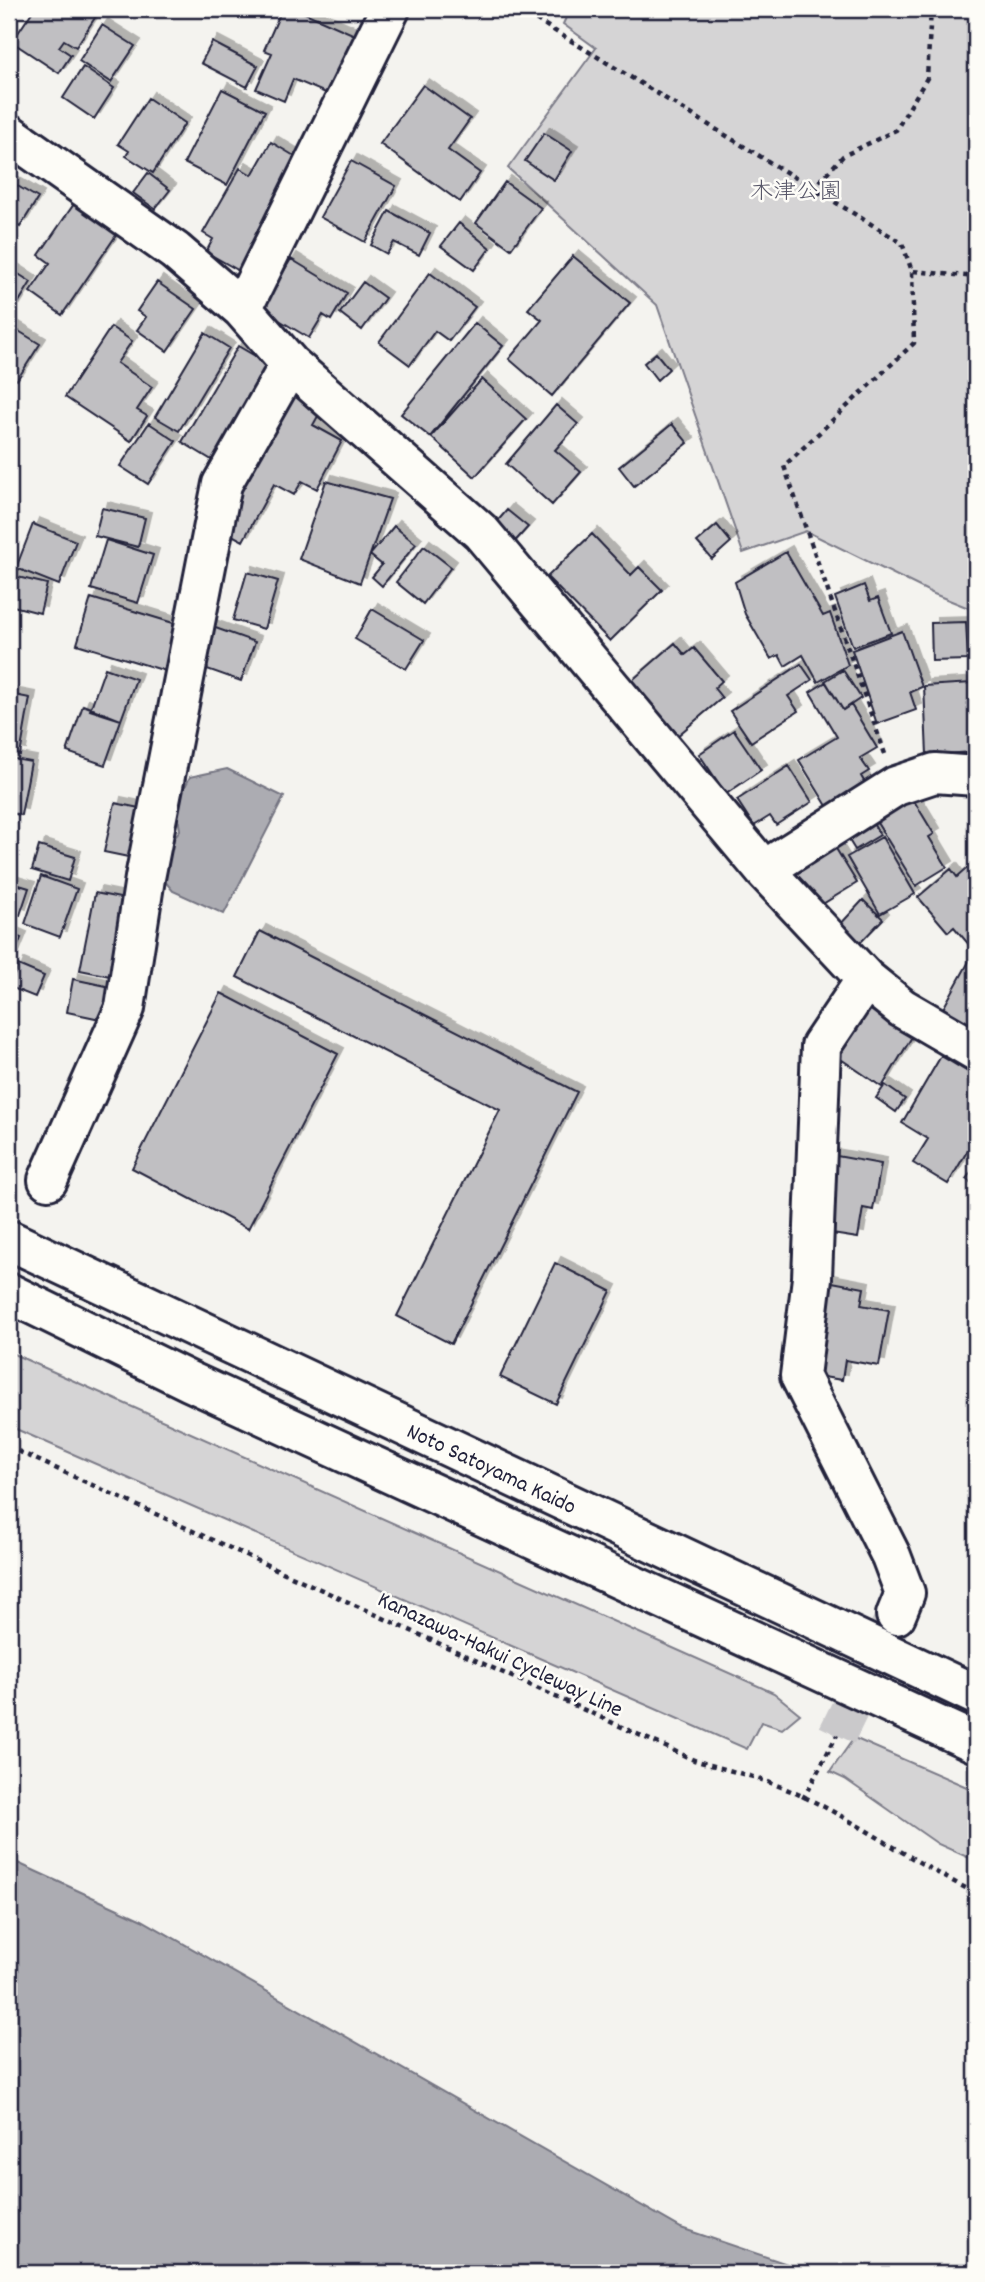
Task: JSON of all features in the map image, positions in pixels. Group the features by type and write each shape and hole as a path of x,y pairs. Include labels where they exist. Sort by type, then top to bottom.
{"main road":[{"path":"242,309 390,9"},
{"path":"9,134 176,251 242,309 290,364 481,532 764,870 866,979 902,1008 976,1051"},
{"path":"48,1180 125,1008 145,878 222,484 290,364"},
{"path":"764,870 896,786 935,773 976,776"},
{"path":"866,979 821,1046 812,1278 800,1376 891,1556 905,1593 896,1615"},
{"name":"Noto Satoyama Kaido","path":"9,1240 976,1695"},
{"name":"Noto Satoyama Kaido","path":"9,1293 190,1381 976,1743"}],"path":[{"path":"519,9 902,243 912,271 914,343 784,466 896,786"},
{"path":"813,189 843,156 896,130 927,78 931,9"},
{"path":"912,271 976,277"},
{"name":"Kanazawa-Hakui Cycleway Line","path":"9,1447 694,1760 773,1784 891,1843 925,1868 976,1892"},
{"path":"803,1799 838,1735"}],"green space":[{"name":"木津公園","path":"570,9 976,9 976,611 934,594 806,531 743,553 657,305 508,168 596,48 563,24"},
{"path":"9,1352 774,1693 800,1714 782,1729 761,1722 747,1749 9,1426"},
{"path":"854,1738 976,1791 976,1861 938,1844 845,1779 830,1772"}],"shaded area":[{"path":"227,769 284,797 224,914 173,891 157,872 164,850 180,830 176,804 190,777"},
{"path":"9,1859 142,1920 681,2228 814,2273 9,2273"}],"building":[{"path":"34,9 100,10 76,47 64,40 59,47 71,55 59,73 12,42"},
{"path":"282,9 296,9 355,35 328,94 293,79 284,101 256,89 272,53 264,50"},
{"path":"102,25 135,46 111,82 79,61"},
{"path":"212,42 258,66 247,87 201,63"},
{"path":"83,67 114,88 94,119 63,98"},
{"path":"423,85 470,119 448,150 480,173 460,202 380,144"},
{"path":"222,89 265,111 227,185 184,163"},
{"path":"148,98 185,123 153,173 126,156 129,151 118,144"},
{"path":"544,133 572,151 554,180 525,161"},
{"path":"271,142 306,163 243,273 206,252 213,239 203,233 240,168 252,175"},
{"path":"351,161 396,186 365,242 320,217"},
{"path":"148,173 170,190 155,209 133,193"},
{"path":"9,181 38,198 20,227 9,220"},
{"path":"505,182 541,208 511,249 476,223"},
{"path":"74,204 117,234 62,315 30,292 50,263 39,255"},
{"path":"389,211 430,233 419,255 394,242 387,254 371,245"},
{"path":"459,223 490,248 474,270 441,246"},
{"path":"573,256 630,303 552,396 509,359 542,320 528,309"},
{"path":"291,259 347,293 331,320 323,315 309,338 261,309"},
{"path":"9,268 31,282 14,310 9,307"},
{"path":"430,273 475,307 449,341 435,331 410,365 379,342"},
{"path":"157,282 196,309 167,351 137,330 146,317 137,311"},
{"path":"363,282 385,298 362,330 340,313"},
{"path":"475,323 503,346 430,437 401,414"},
{"path":"12,327 40,344 17,380 9,375 9,332"},
{"path":"111,327 132,341 117,363 152,387 137,410 147,416 131,441 65,397"},
{"path":"205,333 229,348 179,431 155,417"},
{"path":"238,346 281,371 225,468 182,442"},
{"path":"656,353 669,369 657,380 644,363"},
{"path":"482,379 526,419 475,477 431,437"},
{"path":"290,392 322,409 313,425 342,441 317,489 302,481 294,495 274,484 243,541 217,527"},
{"path":"556,405 578,424 555,450 581,472 552,505 506,464"},
{"path":"149,423 176,441 148,484 120,466"},
{"path":"672,424 688,443 634,486 619,467"},
{"path":"326,481 390,499 360,583 299,559"},
{"path":"102,508 145,518 138,547 95,536"},
{"path":"507,510 528,527 510,547 490,530"},
{"path":"33,524 76,541 59,585 16,568"},
{"path":"717,525 731,542 712,559 697,542"},
{"path":"394,526 416,544 382,586 372,577 382,565 370,555"},
{"path":"592,534 631,575 639,567 662,590 610,641 547,577"},
{"path":"106,540 153,555 138,603 91,589"},
{"path":"424,546 451,567 423,604 396,582"},
{"path":"786,552 823,616 830,613 848,665 818,682 803,655 785,666 779,655 771,659 745,614 735,582"},
{"path":"247,572 278,581 264,629 233,620"},
{"path":"9,575 47,584 40,613 9,605"},
{"path":"864,585 870,601 878,598 891,633 853,647 835,597"},
{"path":"91,598 183,626 169,672 77,644"},
{"path":"372,609 424,640 406,669 355,639"},
{"path":"966,622 968,660 932,661 931,623"},
{"path":"207,625 255,642 241,681 193,664"},
{"path":"902,631 922,687 910,692 916,710 877,724 852,650"},
{"path":"675,643 685,655 694,648 722,681 714,688 722,698 676,737 629,683"},
{"path":"801,664 812,680 788,696 798,711 751,742 730,711"},
{"path":"105,668 136,679 121,720 90,710"},
{"path":"843,670 861,698 843,710 825,681"},
{"path":"826,682 843,710 851,705 877,748 860,758 869,771 861,776 865,783 827,806 799,760 837,737 810,692"},
{"path":"972,683 974,752 927,755 924,686"},
{"path":"9,694 30,698 20,755 9,753"},
{"path":"83,705 121,720 105,765 67,752"},
{"path":"734,730 761,770 726,794 699,754"},
{"path":"9,758 31,762 21,815 9,813"},
{"path":"789,766 812,802 776,825 770,816 754,826 737,800"},
{"path":"908,791 934,834 929,837 947,867 916,886 871,813"},
{"path":"115,803 149,810 138,859 104,852"},
{"path":"869,817 880,835 855,850 844,832"},
{"path":"882,837 915,894 880,914 847,857"},
{"path":"39,846 75,857 68,881 32,870"},
{"path":"835,847 857,883 816,908 787,859"},
{"path":"973,863 976,867 976,953 954,927 948,932 918,897 951,869 957,877"},
{"path":"41,876 77,889 60,937 25,924"},
{"path":"9,882 29,888 20,915 9,911"},
{"path":"95,893 130,900 115,977 80,970"},
{"path":"863,900 883,919 857,946 837,928"},
{"path":"260,931 577,1092 451,1344 397,1316 500,1110 237,977"},
{"path":"9,933 21,938 9,968"},
{"path":"972,956 976,959 976,1034 940,1014"},
{"path":"18,965 44,976 35,997 10,987"},
{"path":"73,979 111,987 105,1020 67,1012"},
{"path":"221,993 338,1054 248,1229 132,1168"},
{"path":"864,1006 913,1035 882,1087 832,1053"},
{"path":"941,1056 976,1077 976,1136 948,1184 913,1163 928,1139 902,1123"},
{"path":"885,1085 905,1099 896,1112 876,1098"},
{"path":"826,1154 881,1164 873,1210 863,1208 858,1238 819,1232"},
{"path":"976,1165 976,1186 966,1179"},
{"path":"555,1263 611,1291 556,1404 500,1377"},
{"path":"827,1281 864,1288 861,1305 889,1310 879,1366 845,1360 842,1380 805,1374"}],"tunnel":[{"path":"837,1735 893,1620"}]}
